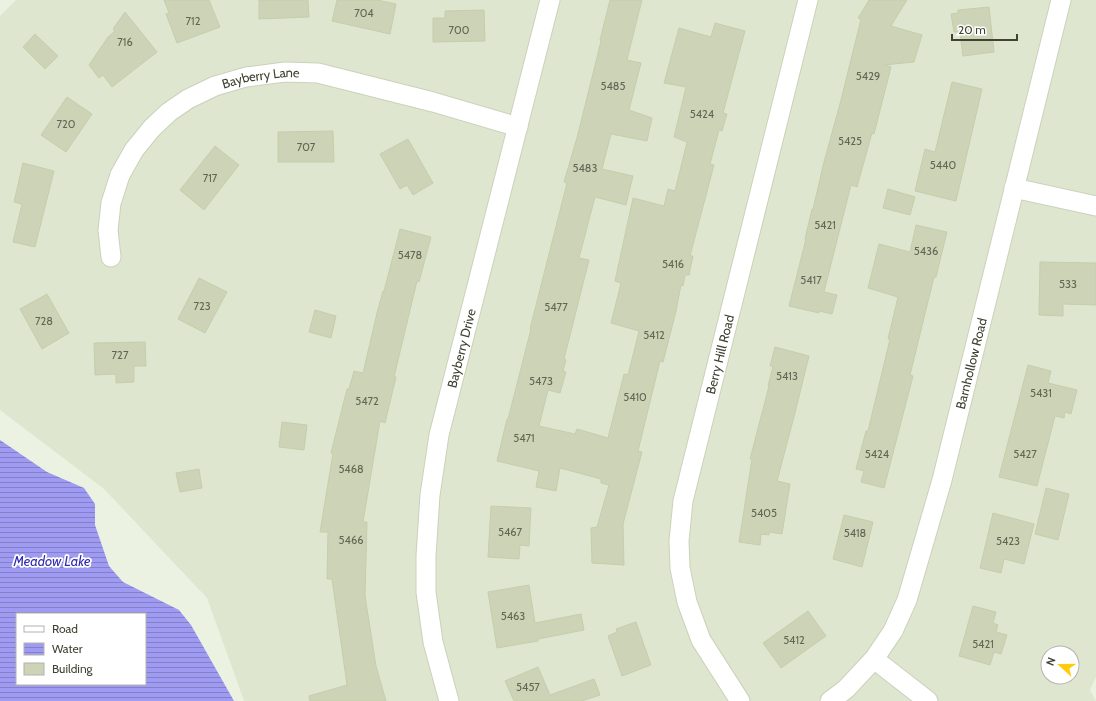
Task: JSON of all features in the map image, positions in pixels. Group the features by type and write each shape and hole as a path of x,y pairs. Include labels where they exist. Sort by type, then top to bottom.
{"street":[{"name":"Bayberry Drive","path":"449,701 433,642 426,592 426,556 430,495 439,436 550,0"},
{"name":"Berry Hill Road","path":"740,701 701,640 687,602 680,568 679,541 683,501 808,0"},
{"name":"Barnhollow Road","path":"830,701 846,689 874,659 893,631 907,600 942,480 1061,0"},
{"name":"Bayberry Lane","path":"111,257 108,230 111,203 120,175 134,150 152,128 169,112 188,99 215,86 246,77 277,73 318,73 433,102 518,126"},
{"path":"1014,188 1096,206"},
{"path":"874,659 928,701"}],"shaded area":[{"path":"16,0 1096,0 1096,677 1090,690 1096,701 244,701 207,598 104,489 0,410 0,16"}],"water":[{"name":"Meadow Lake","path":"0,440 47,472 84,488 95,504 95,525 109,566 123,582 179,610 191,625 234,701 0,701"}],"building":[{"path":"164,0 209,0 220,27 177,43 166,14 169,13"},
{"path":"259,0 308,0 309,17 259,19"},
{"path":"337,0 377,0 396,4 390,34 332,21"},
{"path":"610,0 642,0 627,60 641,63 629,110 652,118 647,141 611,134 602,169 633,176 626,205 595,197 579,258 589,260 564,359 566,360 563,371 566,372 560,393 548,390 539,426 575,434 577,429 608,438 624,374 628,375 639,331 611,323 621,283 615,281 633,198 664,206 668,189 675,191 687,142 674,137 686,87 664,83 679,28 711,37 715,23 745,31 723,113 727,114 722,131 719,130 710,164 714,165 690,256 693,256 689,275 685,275 683,286 681,285 663,362 660,361 638,451 642,452 623,524 624,565 592,563 591,528 597,527 609,485 601,483 601,479 560,468 556,491 536,487 539,471 497,461 567,183 564,182 578,134"},
{"path":"869,0 907,0 891,26 922,35 914,62 884,65 891,67 874,134 872,133 857,187 851,185 824,292 837,295 832,314 819,311 819,313 789,306 812,209 861,19 858,18"},
{"path":"989,7 994,52 963,56 960,32 954,32 951,14 958,13 958,10"},
{"path":"484,10 485,41 433,42 433,18 445,18 445,11"},
{"path":"125,12 157,52 112,87 103,75 99,78 89,65 108,37 115,31 113,29"},
{"path":"35,34 58,56 45,69 23,47"},
{"path":"952,82 982,89 956,201 915,191 925,149 935,152"},
{"path":"67,97 92,114 66,152 41,135"},
{"path":"333,131 334,162 278,162 278,132"},
{"path":"408,139 433,183 413,195 407,185 400,189 380,154"},
{"path":"215,146 239,165 204,210 180,190"},
{"path":"23,163 54,171 35,247 13,242 22,204 14,202"},
{"path":"888,189 915,197 910,215 883,208"},
{"path":"916,225 947,232 936,277 934,277 910,375 913,376 884,488 861,482 864,471 856,469 866,431 868,431 890,339 888,339 898,297 868,288 879,244 910,252"},
{"path":"400,229 431,237 419,282 417,281 394,377 396,377 385,423 380,421 363,522 367,522 365,596 376,666 386,701 310,701 309,696 347,685 332,579 327,579 328,532 320,532 333,453 331,453 347,389 349,389 354,371 363,373 377,313"},
{"path":"1040,262 1096,263 1096,305 1063,304 1063,316 1039,315"},
{"path":"199,278 227,292 205,333 178,319"},
{"path":"47,294 69,333 42,349 20,309"},
{"path":"315,310 336,316 331,338 309,332"},
{"path":"145,342 146,366 134,366 134,382 116,383 116,374 95,375 94,343"},
{"path":"775,347 809,356 777,481 790,484 782,534 769,532 769,535 761,534 760,545 739,542 752,459 750,459 769,386 773,366 770,366"},
{"path":"1028,365 1051,371 1048,383 1077,390 1071,414 1065,412 1064,418 1055,416 1037,486 999,477"},
{"path":"282,422 307,425 304,450 279,447"},
{"path":"199,469 202,488 180,492 176,473"},
{"path":"1046,488 1069,494 1058,540 1035,534"},
{"path":"491,506 531,508 529,546 520,545 519,559 488,557"},
{"path":"993,513 1034,524 1024,564 1004,559 1001,573 980,568"},
{"path":"844,515 873,522 862,567 833,559"},
{"path":"529,585 535,623 581,614 584,630 538,639 538,641 497,648 488,592"},
{"path":"973,606 996,612 993,623 998,625 996,632 1007,635 1001,654 994,652 990,665 959,656"},
{"path":"808,611 826,636 781,668 763,643"},
{"path":"636,622 651,665 622,676 608,636 617,632 616,629"},
{"path":"538,667 550,695 594,679 600,695 582,701 514,701 505,681"}]}
